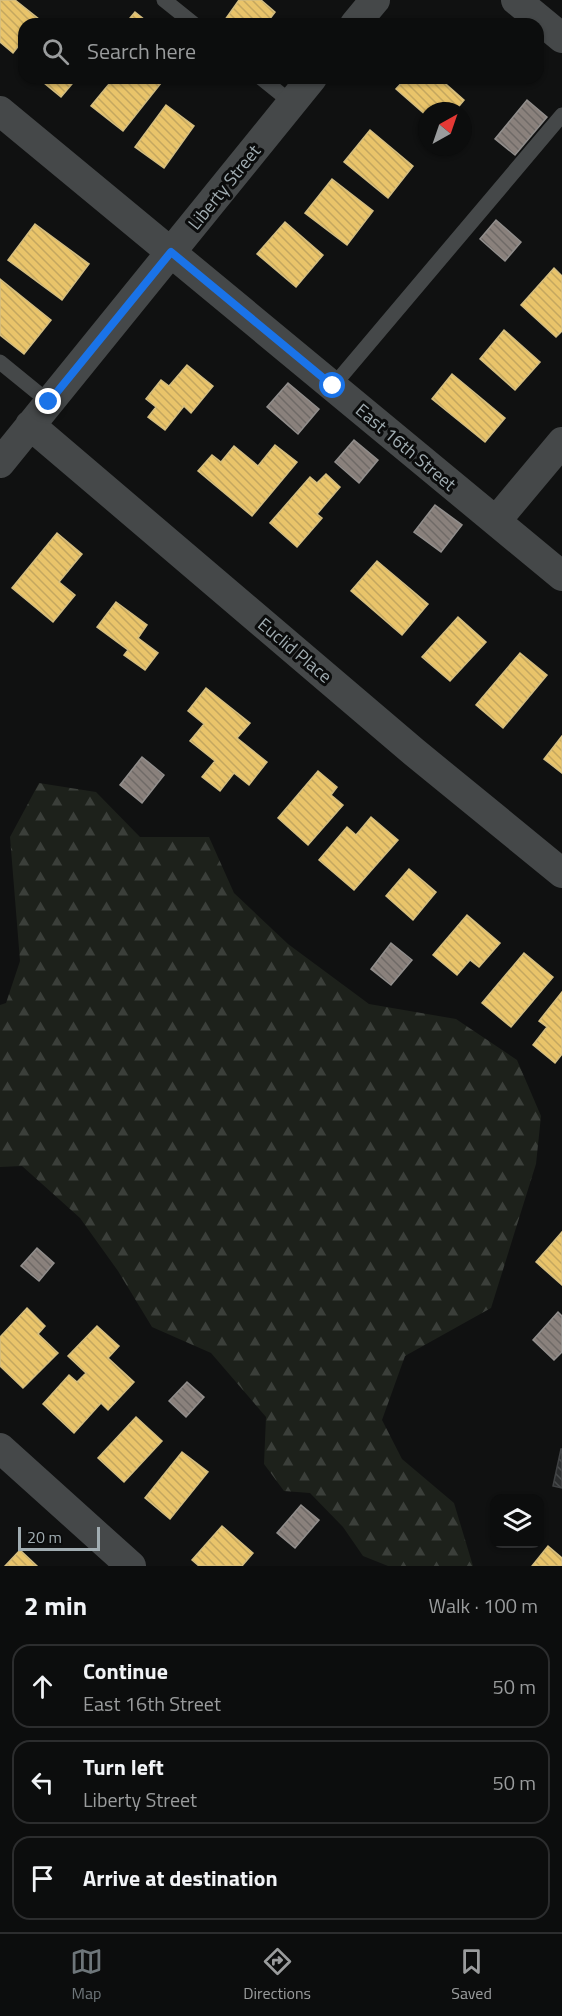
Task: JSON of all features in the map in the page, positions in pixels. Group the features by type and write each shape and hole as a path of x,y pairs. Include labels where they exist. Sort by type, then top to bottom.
{"street":[{"path":"360,18 375,0"},
{"path":"516,0 538,18"},
{"path":"544,23 562,38"},
{"name":"Liberty Street","path":"0,463 307,84"},
{"name":"East 16th Street","path":"0,111 562,576"},
{"name":"Euclid Place","path":"30,425 414,752 562,873"},
{"path":"496,521 562,442"},
{"path":"0,1448 125,1564"}],"lane":[{"path":"164,0 186,18"},
{"path":"268,84 292,103"},
{"path":"333,386 562,115"},
{"path":"0,362 49,402"}],"green space":[{"path":"39,783 96,792 140,837 209,837 234,893 288,944 369,1004 456,1019 517,1060 541,1116 536,1164 491,1308 405,1356 382,1420 402,1459 454,1503 473,1566 388,1566 363,1556 343,1527 310,1493 284,1491 264,1464 266,1417 211,1353 152,1327 118,1271 80,1218 22,1166 0,1167 0,1005 6,1003 20,961 10,837"}],"building: Homes":[{"path":"0,0 15,0 38,18 18,18 18,47 13,53 0,42"},
{"path":"239,0 261,0 275,12 270,18 226,18"},
{"path":"135,12 142,18 130,18"},
{"path":"45,84 72,84 61,97"},
{"path":"109,84 160,84 123,131 91,106"},
{"path":"401,84 446,84 464,100 462,102 418,102 418,108 396,89"},
{"path":"166,105 194,126 164,168 135,147"},
{"path":"370,130 413,166 388,198 344,162"},
{"path":"332,179 373,211 347,245 305,213"},
{"path":"285,222 323,255 296,287 257,254"},
{"path":"35,224 89,264 62,300 8,260"},
{"path":"554,268 562,276 562,331 556,337 521,305"},
{"path":"0,279 51,320 24,354 0,335"},
{"path":"504,330 540,362 515,390 480,359"},
{"path":"187,365 213,386 191,413 184,406 165,430 148,417 156,407 146,399 161,380 169,386"},
{"path":"452,374 505,418 485,442 432,399"},
{"path":"275,445 297,462 252,516 198,471 212,455 221,462 234,446 258,466"},
{"path":"326,474 340,487 317,514 322,518 297,547 270,523 310,477 317,483"},
{"path":"57,533 82,554 59,582 75,595 53,622 12,588"},
{"path":"377,561 428,604 402,635 351,591"},
{"path":"116,602 147,625 138,638 158,653 145,670 124,655 128,650 97,627"},
{"path":"458,617 486,642 450,681 422,657"},
{"path":"520,653 547,675 503,728 476,705"},
{"path":"206,688 250,723 237,738 267,762 249,785 234,773 220,791 202,777 215,761 190,741 204,724 188,711"},
{"path":"562,736 562,773 544,759"},
{"path":"318,771 337,787 331,795 343,805 308,845 278,818"},
{"path":"371,817 398,840 354,890 319,860 347,827 356,835"},
{"path":"409,869 436,892 413,920 386,896"},
{"path":"467,915 500,943 479,967 470,960 457,975 433,955"},
{"path":"524,953 553,977 511,1027 482,1003"},
{"path":"562,992 562,1054 555,1063 533,1045 547,1027 539,1021"},
{"path":"562,1232 562,1285 536,1262"},
{"path":"27,1308 45,1326 38,1334 58,1353 23,1388 0,1366 0,1337"},
{"path":"97,1326 119,1346 108,1358 134,1382 108,1410 101,1403 74,1433 43,1404 69,1375 77,1382 86,1373 68,1356"},
{"path":"136,1417 162,1441 124,1482 98,1458"},
{"path":"182,1452 208,1472 170,1519 145,1498"},
{"path":"222,1526 253,1553 242,1566 199,1566 192,1560"},
{"path":"548,1546 562,1558 562,1566 532,1566"},
{"path":"20,1550 37,1566 5,1566"}],"building: Industry":[{"path":"527,100 547,117 515,155 495,139"},
{"path":"496,220 521,242 505,261 480,239"},
{"path":"288,383 319,409 298,434 267,407"},
{"path":"354,440 378,460 359,483 335,462"},
{"path":"435,505 462,525 441,552 414,532"},
{"path":"142,757 164,775 142,803 120,785"},
{"path":"391,943 412,960 391,985 371,969"},
{"path":"37,1248 54,1263 39,1281 21,1266"},
{"path":"558,1312 562,1316 562,1352 554,1360 533,1340"},
{"path":"187,1382 204,1397 186,1417 169,1401"},
{"path":"301,1505 319,1520 295,1548 277,1533"}],"building: Other":[{"path":"562,1449 562,1488 553,1486"}],"route":[{"path":"49,402 171,252 333,386"}]}
